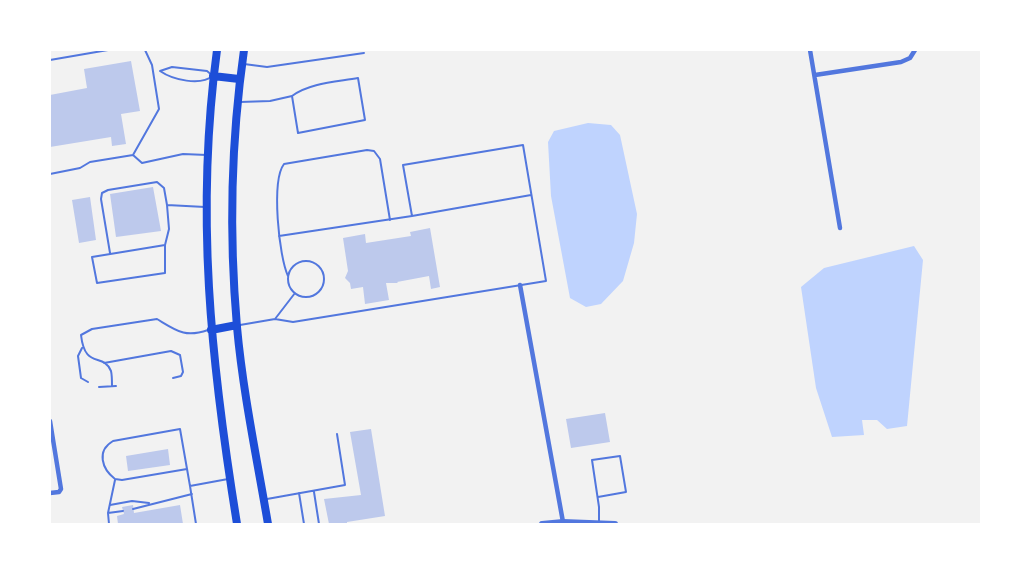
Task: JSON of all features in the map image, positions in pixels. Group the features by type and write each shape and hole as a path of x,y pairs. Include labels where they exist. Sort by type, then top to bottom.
{"main road":[{"path":"216,50 205,207 207,292 216,387 237,525"},
{"path":"244,50 237,102 232,214 237,325 241,364 268,525"},
{"path":"213,76 239,79"},
{"path":"211,330 237,325"}],"street":[{"path":"810,50 840,228"},
{"path":"815,75 901,62 910,58 914,51"},
{"path":"520,285 563,522"},
{"path":"50,421 61,489 59,492 50,493"},
{"path":"542,525 563,522 615,525"}],"lane":[{"path":"50,60 108,50"},
{"path":"133,155 159,109 154,72 145,50"},
{"path":"242,64 267,67 364,53"},
{"path":"154,72 172,67 207,71 213,76 204,81 171,78 160,71"},
{"path":"237,102 292,96 300,90 321,84 358,78 365,120 298,133 292,96"},
{"path":"237,325 275,319 293,322 546,281 523,145 403,165 412,216"},
{"path":"288,276 293,266 303,261 317,264 323,272 323,286 317,294 307,298 295,293 290,287 281,256 279,236 278,177 284,164 367,150 378,154 390,219"},
{"path":"133,155 142,163 183,154 207,155"},
{"path":"50,174 80,168 90,162 133,155"},
{"path":"110,254 102,193 157,182 164,188 167,205 169,229 165,245 165,273 97,284 92,257 165,245"},
{"path":"279,236 531,195"},
{"path":"167,205 205,207"},
{"path":"275,319 295,293"},
{"path":"99,387 114,386 111,370 104,363 87,356 82,348 81,335 92,329 157,319 179,333 196,334 211,330"},
{"path":"82,348 78,356 81,378 88,382"},
{"path":"104,363 171,351 180,355 183,372 181,376 172,378"},
{"path":"187,469 122,480 115,479 103,463 103,451 108,444 131,437 180,429 192,494 196,525"},
{"path":"264,499 345,485 337,434"},
{"path":"598,497 626,492 620,456 592,460 598,497 598,523"},
{"path":"110,525 108,513 115,479"},
{"path":"190,486 230,479"},
{"path":"314,490 319,525"},
{"path":"299,493 304,525"},
{"path":"133,509 192,494"},
{"path":"110,505 132,501 152,503"},
{"path":"108,513 123,511"}],"water":[{"path":"588,123 611,125 620,135 637,214 634,243 623,281 601,304 586,307 570,298 551,196 548,142 554,131"},
{"path":"914,246 923,260 907,426 887,429 877,420 862,420 864,435 832,437 816,388 801,287 824,268"}],"building":[{"path":"131,61 140,111 121,114 126,144 112,146 111,137 50,147 50,95 87,88 84,69"},
{"path":"153,187 161,231 116,237 110,194"},
{"path":"90,197 96,240 79,243 72,200"},
{"path":"430,228 440,287 431,289 429,276 398,283 386,283 389,300 365,304 363,287 351,289 350,283 345,278 348,271 343,238 365,234 366,243 411,236 410,232"},
{"path":"605,413 610,442 571,448 566,419"},
{"path":"371,429 385,516 347,522 347,524 329,524 324,499 361,495 350,432"},
{"path":"168,449 170,465 128,471 126,456"},
{"path":"133,505 134,513 180,505 183,524 118,524 117,516 124,514 122,507"}]}
